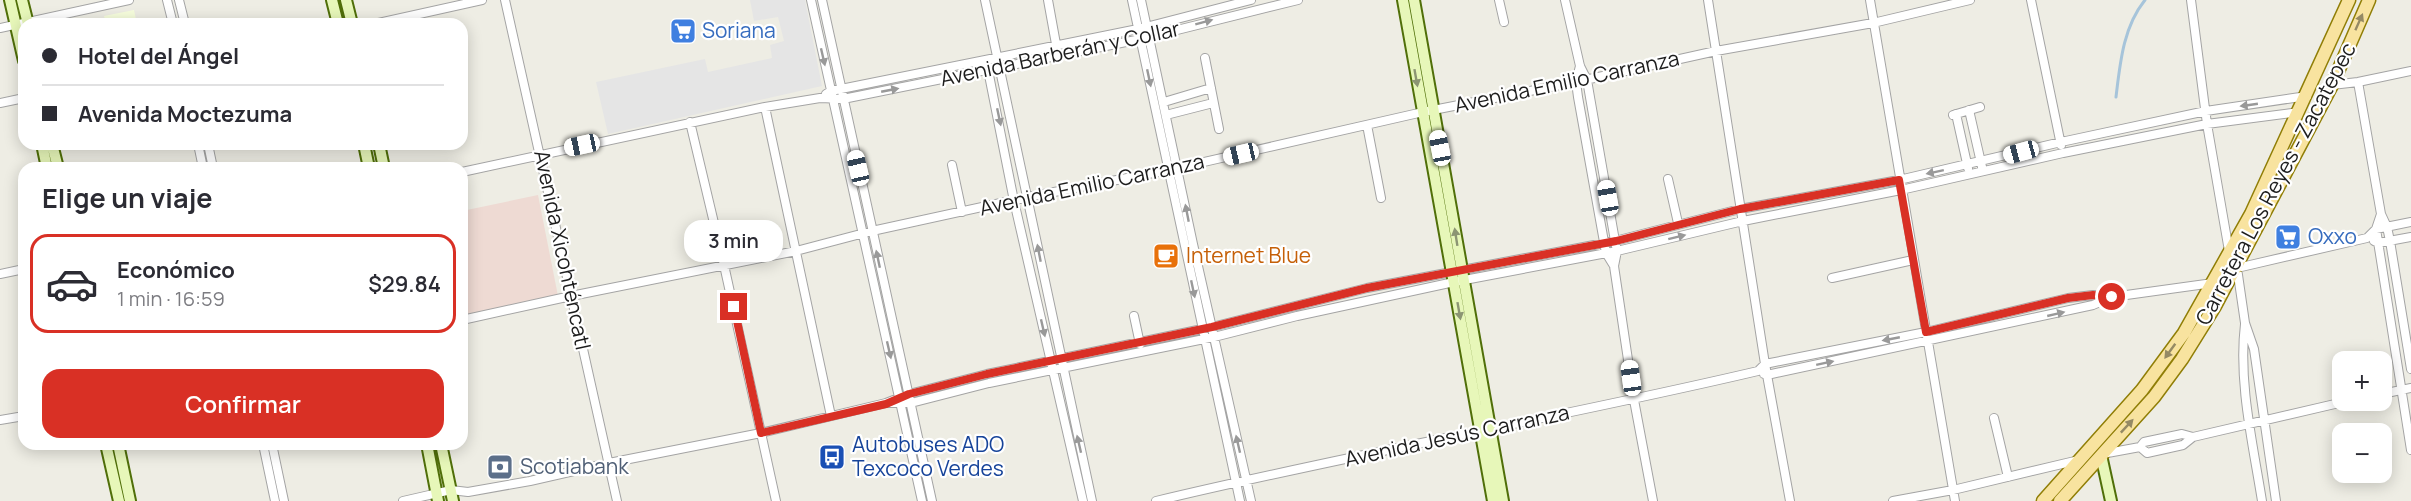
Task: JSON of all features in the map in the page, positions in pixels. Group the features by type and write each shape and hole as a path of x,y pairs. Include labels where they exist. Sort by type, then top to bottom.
{"main road":[{"path":"10,0 20,18"},
{"path":"22,0 24,18"},
{"path":"332,0 336,18"},
{"path":"346,0 350,18"},
{"path":"1403,0 1415,42 1442,186 1485,429 1493,501"},
{"path":"1414,0 1415,42"},
{"name":"Carretera Los Reyes - Zacatepec","path":"2043,501 2142,390 2184,333 2230,253 2307,96 2349,0"},
{"name":"Carretera Los Reyes - Zacatepec","path":"2060,501 2154,397 2182,359 2237,268 2332,85 2369,0"},
{"path":"1485,429 1503,501"},
{"path":"108,450 130,501"},
{"path":"117,450 119,501"},
{"path":"428,450 437,497"},
{"path":"442,450 451,498"},
{"path":"2101,455 2111,501"}],"street":[{"path":"50,18 129,0"},
{"path":"167,0 171,18"},
{"path":"179,0 183,18"},
{"path":"401,18 482,0"},
{"name":"Avenida Xicohténcatl","path":"506,0 617,501"},
{"path":"811,0 922,501"},
{"path":"822,0 932,501"},
{"path":"985,0 1092,501"},
{"path":"1047,0 1058,55"},
{"path":"1132,0 1143,28"},
{"path":"1141,0 1145,38 1251,501"},
{"name":"Avenida Barberán y Collar","path":"820,98 831,91 1143,28 1251,0"},
{"name":"Avenida Barberán y Collar","path":"468,171 765,107 820,98 843,99 1000,68 1145,38 1230,15 1298,0"},
{"path":"1499,0 1504,22"},
{"path":"1565,0 1580,66 1587,80 1616,241 1614,266 1634,400 1653,501"},
{"path":"1708,0 1765,364 1790,501"},
{"path":"1870,0 1955,501"},
{"name":"Avenida Emilio Carranza","path":"468,319 796,251 872,231 1028,197 1174,169 1428,111 1587,80 1716,51 1873,23 1970,0"},
{"path":"2031,0 2063,153"},
{"path":"2192,0 2206,111 2230,253"},
{"path":"1228,5 1230,15"},
{"path":"0,28 18,25"},
{"path":"1145,38 1164,102 1184,246 1239,501"},
{"path":"1204,58 1219,129"},
{"path":"987,60 1014,201 1083,501"},
{"path":"1580,66 1576,82 1586,145 1606,254 1614,266"},
{"path":"2332,85 2411,71"},
{"path":"919,74 921,84"},
{"path":"2358,82 2381,214 2387,227 2397,278 2411,369"},
{"path":"1164,102 1211,88"},
{"path":"403,501 437,497 451,498 468,492 530,481 609,462 761,433 886,404 901,400 909,394 987,374 1458,277 1616,241 1678,223 1740,209 1899,180 2206,111 2307,96"},
{"path":"0,104 18,100"},
{"path":"1166,115 1214,103"},
{"path":"765,107 831,417"},
{"path":"1969,175 1953,115 1980,107"},
{"path":"1969,110 1983,171"},
{"path":"901,400 911,403 989,383 1214,337 1367,288 1458,277 1606,254 1743,220 1901,190 2063,153 2208,124 2299,112"},
{"path":"690,122 776,501"},
{"path":"1367,125 1381,198"},
{"path":"1003,136 1013,134"},
{"path":"1586,145 1598,143"},
{"path":"952,165 962,212"},
{"path":"848,170 858,168"},
{"path":"1668,179 1678,223"},
{"path":"1597,200 1608,198"},
{"path":"2245,323 2242,348 2250,424 2262,501 2276,500 2254,349 2245,323 2237,268 2367,238 2376,229 2381,214"},
{"path":"2376,229 2411,222"},
{"path":"2376,229 2411,450"},
{"path":"2367,238 2378,243 2411,237"},
{"path":"1184,246 1193,244"},
{"path":"1832,278 1913,260"},
{"path":"0,274 18,270"},
{"path":"2384,281 2397,278"},
{"path":"873,281 883,279"},
{"path":"1032,281 1044,279"},
{"path":"2112,297 2093,305 1927,342 1767,375 1758,371 1765,364 1926,332 2068,298 2093,295 2112,297 2213,283"},
{"path":"882,319 891,316"},
{"path":"1134,316 1142,351"},
{"path":"2390,319 2403,318"},
{"name":"Avenida Jesús Carranza","path":"1156,501 1485,429 1634,400 1758,371"},
{"path":"987,374 989,383"},
{"path":"957,381 958,391"},
{"path":"2392,392 2411,388"},
{"path":"1893,501 1953,490 2140,447 2145,442 2182,434 2193,437 2332,405"},
{"path":"1220,412 1230,410"},
{"path":"0,420 18,417"},
{"path":"1994,418 2008,477"},
{"path":"268,450 275,501"},
{"path":"269,450 284,501"},
{"path":"916,475 926,472"}],"shaded area":[{"path":"750,0 805,0 822,86 608,134 596,82 705,59 708,72 772,58 770,45 784,41 778,17 754,21"},
{"path":"134,10 136,18 104,18 104,16"},
{"path":"538,195 558,296 468,314 468,210"}],"waterway":[{"path":"2116,97 2127,34 2145,0"}],"place":[{"name":"Soriana","path":"683,31"},
{"name":"Oxxo","path":"2288,237"},
{"name":"Internet Blue","path":"1166,256"},
{"name":"Autobuses ADO Texcoco Verdes","path":"832,457"},
{"name":"Scotiabank","path":"500,467"}],"route":[{"path":"734,307 761,433 886,404 909,394 987,374 1212,327 1367,288 1462,272 1616,241 1678,223 1740,209 1899,180 1926,332 2068,298 2093,295 2112,297"}]}
